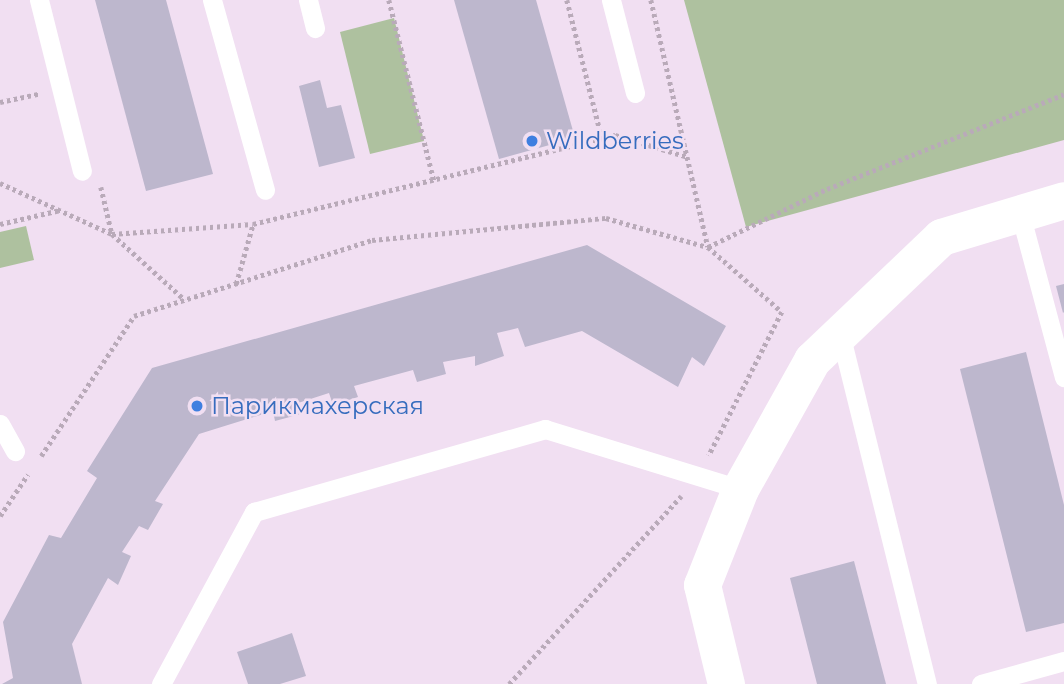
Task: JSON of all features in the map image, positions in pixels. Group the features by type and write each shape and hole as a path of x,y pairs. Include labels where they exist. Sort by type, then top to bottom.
{"street":[{"path":"726,684 702,586 740,489 811,360 941,237 1064,200"}],"lane":[{"path":"39,0 82,171"},
{"path":"212,0 265,190"},
{"path":"308,0 315,28"},
{"path":"611,0 635,93"},
{"path":"1020,213 1064,377"},
{"path":"840,333 927,684"},
{"path":"0,424 15,451"},
{"path":"161,684 254,512 545,429 740,489"},
{"path":"981,684 1064,661"}],"path":[{"path":"389,0 434,180"},
{"path":"567,0 602,138"},
{"path":"650,0 708,247"},
{"path":"0,102 43,93"},
{"path":"708,247 827,189 1064,94"},
{"path":"112,234 253,224 615,135 689,158"},
{"path":"0,183 112,234 186,300"},
{"path":"0,224 60,210"},
{"path":"0,516 134,317 372,240 606,218 708,247 782,312 698,476 509,684"},
{"path":"236,284 253,224"}],"green space":[{"path":"684,0 1064,0 1064,140 746,227"},
{"path":"394,18 424,141 370,154 340,32"},
{"path":"26,226 34,260 0,268 0,232"}],"building":[{"path":"95,0 166,0 213,174 146,191"},
{"path":"454,0 536,0 575,138 499,159"},
{"path":"320,80 327,108 341,105 355,158 319,167 299,86"},
{"path":"587,245 726,326 704,366 692,357 678,387 582,331 525,347 518,328 497,333 504,356 475,366 475,356 443,362 446,374 417,382 413,370 354,386 358,397 333,405 329,393 298,403 301,414 275,421 273,411 199,434 155,501 163,504 148,530 139,526 122,552 131,556 118,585 108,578 72,644 82,684 2,684 13,678 3,622 49,535 61,538 97,478 87,471 152,368"},
{"path":"1064,284 1064,312 1063,313 1056,286"},
{"path":"1026,352 1064,505 1064,623 1026,632 960,369"},
{"path":"854,561 886,684 817,684 790,578"},
{"path":"292,633 306,676 280,684 248,684 237,652"}],"place":[{"name":"Wildberries","path":"532,141"},
{"name":"Парикмахерская","path":"197,406"}]}
